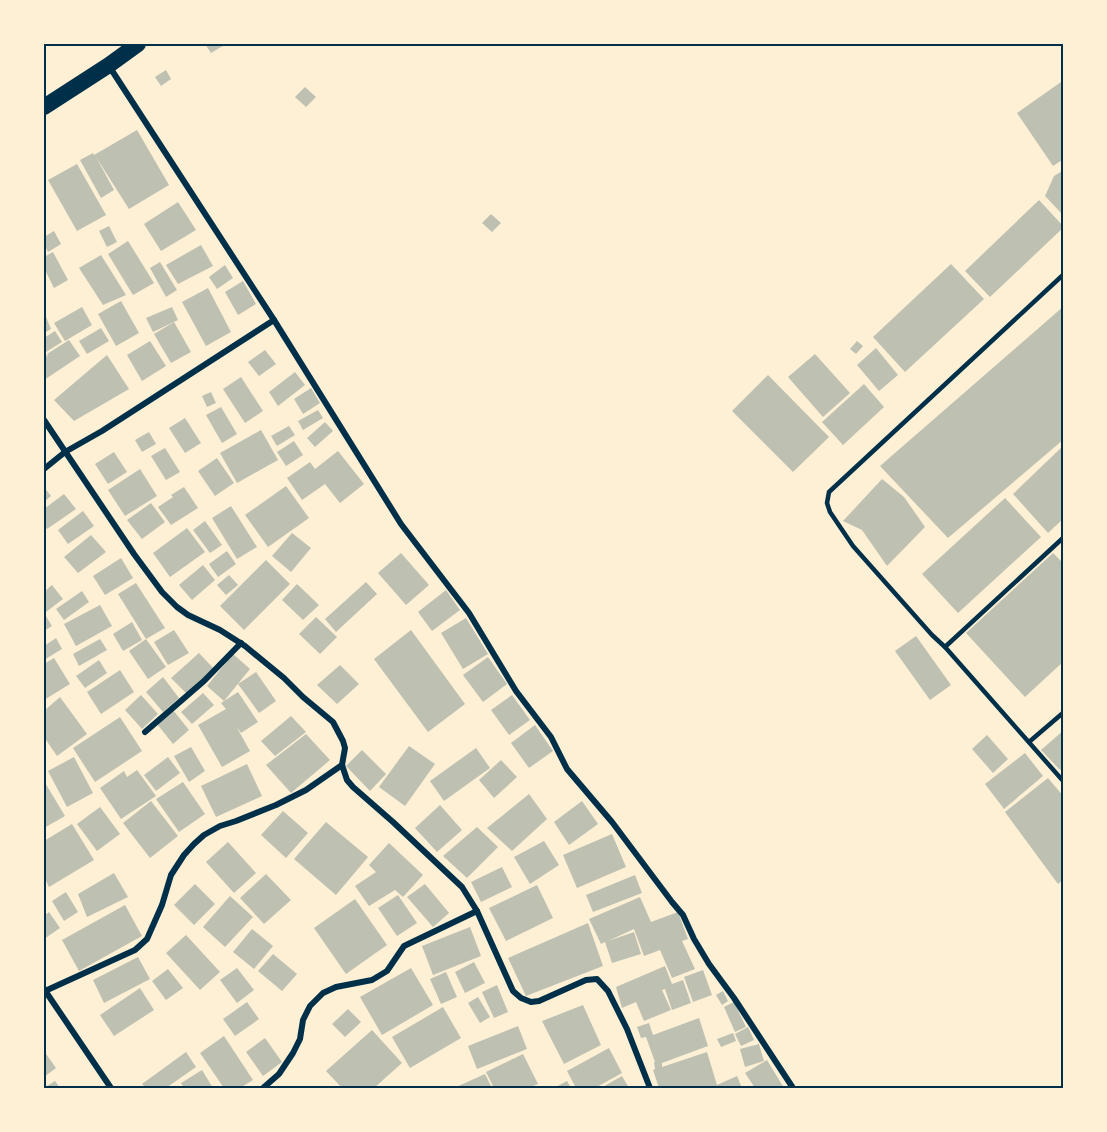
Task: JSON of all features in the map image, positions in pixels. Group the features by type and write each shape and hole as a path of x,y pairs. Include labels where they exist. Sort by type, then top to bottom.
{"highway":[{"path":"44,107 138,44"}],"street":[{"path":"109,65 274,320 401,524 469,613 516,691 551,737 567,769 612,822 683,915 709,964 793,1089"},
{"path":"44,469 65,452 102,431 274,320"},
{"path":"44,420 162,592 188,615 241,643 333,722 345,748 342,765 347,780 462,887 477,911 513,991 521,998 531,1002 586,980 597,979 608,991 627,1029 650,1089"},
{"path":"145,732 204,681 241,643"},
{"path":"111,1089 44,989 135,950 145,942 162,905 171,875 184,855 204,835 306,790 342,765"},
{"path":"263,1089 279,1074 293,1053 300,1039 303,1020 310,1006 323,993 336,987 372,980 387,971 404,946 477,911"}],"lane":[{"path":"1064,274 829,492 827,503 830,512 853,546 1064,782"},
{"path":"945,647 1064,537"},
{"path":"1029,742 1064,711"}],"building":[{"path":"205,44 226,44 211,53"},
{"path":"166,70 171,79 161,86 155,77"},
{"path":"1061,82 1064,86 1064,159 1053,166 1017,113"},
{"path":"305,87 316,97 306,107 295,97"},
{"path":"137,130 169,185 129,209 96,157 114,190 101,198 80,160 93,153 94,155"},
{"path":"77,164 106,215 77,231 48,180"},
{"path":"1064,170 1064,216 1045,196 1054,176"},
{"path":"1039,200 1064,227 990,297 965,271"},
{"path":"178,202 196,230 161,251 144,224"},
{"path":"491,214 501,223 492,232 482,223"},
{"path":"109,226 117,242 107,247 99,231"},
{"path":"54,231 61,244 48,252 44,244 44,237"},
{"path":"128,241 154,283 133,295 108,254"},
{"path":"201,245 213,266 178,284 166,265"},
{"path":"53,252 68,280 54,288 44,268 44,257"},
{"path":"101,255 126,295 103,305 79,268"},
{"path":"160,262 177,290 166,297 150,268"},
{"path":"951,264 984,299 905,372 873,337"},
{"path":"225,265 233,278 217,289 209,277"},
{"path":"243,281 256,304 238,315 225,292"},
{"path":"208,288 231,332 206,346 182,302"},
{"path":"121,301 139,333 116,346 98,314"},
{"path":"1064,306 1064,439 948,538 880,466"},
{"path":"82,307 92,325 65,341 54,323"},
{"path":"172,307 178,320 153,332 146,318"},
{"path":"44,312 51,329 44,333"},
{"path":"174,322 191,352 171,363 154,334"},
{"path":"101,328 109,341 87,354 79,341"},
{"path":"55,331 62,342 46,352 44,338"},
{"path":"69,340 80,356 44,380 44,356 48,357 47,354"},
{"path":"150,341 166,366 142,381 127,355"},
{"path":"857,341 863,346 856,354 850,349"},
{"path":"876,348 898,375 879,391 857,365"},
{"path":"265,350 276,364 259,376 248,362"},
{"path":"815,354 850,393 823,417 788,377"},
{"path":"107,355 129,389 74,421 54,400"},
{"path":"295,372 305,385 278,406 269,392"},
{"path":"768,375 829,437 793,472 732,411"},
{"path":"241,377 263,411 245,423 223,389"},
{"path":"864,384 884,407 843,445 822,422"},
{"path":"311,388 320,403 303,414 294,399"},
{"path":"211,392 216,403 207,407 202,396"},
{"path":"221,407 237,434 222,443 206,415"},
{"path":"318,410 323,418 303,430 298,421"},
{"path":"185,418 201,443 185,453 169,428"},
{"path":"325,422 333,431 315,447 307,438"},
{"path":"289,426 295,435 277,446 271,436"},
{"path":"261,430 278,460 237,483 220,453"},
{"path":"149,432 156,444 142,452 135,440"},
{"path":"294,441 303,455 286,466 277,452"},
{"path":"1064,445 1064,518 1048,533 1013,494"},
{"path":"165,448 180,472 166,480 151,456"},
{"path":"338,451 364,484 340,503 325,484 302,500 287,478 310,462 315,469"},
{"path":"114,452 127,472 108,484 95,464"},
{"path":"217,458 234,483 215,496 198,471"},
{"path":"140,469 157,496 125,516 108,490"},
{"path":"882,479 904,497 925,527 887,566 862,530 843,521"},
{"path":"286,486 309,518 268,547 245,515"},
{"path":"44,487 51,496 44,502"},
{"path":"184,487 198,508 171,525 158,507"},
{"path":"64,494 76,509 47,529 44,525 44,509"},
{"path":"1005,498 1041,537 958,613 922,574"},
{"path":"151,503 165,522 142,539 127,520"},
{"path":"231,506 257,547 237,559 212,518"},
{"path":"83,511 94,526 68,544 58,530"},
{"path":"205,521 222,545 210,553 193,530"},
{"path":"187,528 205,552 170,577 153,553"},
{"path":"292,533 311,548 291,572 272,556"},
{"path":"91,535 106,552 78,573 64,557"},
{"path":"227,551 236,564 218,577 209,564"},
{"path":"401,553 429,585 406,605 378,573"},
{"path":"1053,553 1064,564 1064,661 1025,697 966,633"},
{"path":"121,558 133,578 105,595 93,576"},
{"path":"266,560 290,584 244,630 220,606"},
{"path":"203,565 215,580 192,600 179,585"},
{"path":"229,575 238,585 226,595 217,585"},
{"path":"366,582 377,594 336,632 325,619"},
{"path":"136,583 165,628 146,639 118,594"},
{"path":"297,584 319,605 303,620 282,600"},
{"path":"52,585 63,599 46,612 44,592"},
{"path":"446,590 460,610 432,631 418,612"},
{"path":"82,591 89,602 64,620 56,609"},
{"path":"100,605 112,626 76,646 64,624"},
{"path":"44,613 52,626 44,631"},
{"path":"316,617 337,637 320,654 299,634"},
{"path":"466,618 488,654 463,669 441,633"},
{"path":"132,622 142,640 123,651 113,634"},
{"path":"174,630 189,653 168,665 154,642"},
{"path":"411,630 465,704 428,732 374,659"},
{"path":"916,636 951,685 930,700 895,651"},
{"path":"56,638 62,649 44,660 44,646"},
{"path":"100,639 107,650 79,666 73,654"},
{"path":"146,639 166,667 148,679 129,651"},
{"path":"199,653 214,669 187,694 171,678"},
{"path":"233,654 250,669 224,701 207,686"},
{"path":"488,657 507,684 483,702 463,675"},
{"path":"54,658 70,684 44,700 44,664"},
{"path":"99,660 107,673 85,688 76,676"},
{"path":"340,665 359,684 337,704 317,685"},
{"path":"120,670 134,692 101,714 87,692"},
{"path":"256,672 276,701 259,713 238,684"},
{"path":"163,677 179,698 163,712 146,692"},
{"path":"238,692 258,722 241,733 236,726 250,751 222,767 198,725 226,709 221,703"},
{"path":"203,693 214,705 192,724 181,712"},
{"path":"141,695 158,714 142,729 125,710"},
{"path":"512,695 530,720 509,735 491,710"},
{"path":"60,697 87,734 57,756 44,737 44,711"},
{"path":"173,710 189,730 173,744 157,724"},
{"path":"291,716 306,732 275,756 261,741"},
{"path":"120,717 142,751 95,782 73,748"},
{"path":"535,725 553,751 529,768 511,743"},
{"path":"1064,730 1064,767 1060,770 1041,750"},
{"path":"306,734 330,760 291,793 266,765"},
{"path":"987,735 1008,759 993,773 972,749"},
{"path":"409,746 435,764 405,806 379,787"},
{"path":"191,747 205,771 189,782 174,756"},
{"path":"476,748 490,768 444,801 430,781"},
{"path":"362,750 386,774 370,791 346,766"},
{"path":"1025,753 1043,776 1004,809 985,784"},
{"path":"74,757 93,793 67,807 48,771"},
{"path":"168,757 180,773 156,791 144,775"},
{"path":"501,760 517,777 494,798 479,780"},
{"path":"247,764 262,796 216,817 201,786"},
{"path":"137,770 156,796 121,819 100,788 124,771 127,777"},
{"path":"1048,778 1064,797 1064,879 1058,884 1005,812"},
{"path":"44,781 65,816 44,828"},
{"path":"183,782 205,814 179,832 156,799"},
{"path":"529,794 547,819 512,851 487,828"},
{"path":"151,801 178,836 150,858 123,823"},
{"path":"582,801 598,824 569,845 554,822"},
{"path":"440,805 462,830 437,852 415,828"},
{"path":"100,807 120,834 97,851 77,824"},
{"path":"283,811 308,833 286,858 261,835"},
{"path":"326,822 368,857 336,895 294,859"},
{"path":"72,824 94,860 49,887 44,877 44,841"},
{"path":"477,827 498,847 467,878 443,856"},
{"path":"612,834 626,867 577,888 563,855"},
{"path":"544,841 559,865 530,884 514,857"},
{"path":"228,842 256,873 234,893 206,862"},
{"path":"389,843 423,875 403,897 395,890 369,906 355,886 376,872 369,865"},
{"path":"502,867 512,887 481,902 471,882"},
{"path":"114,873 128,897 87,917 78,894"},
{"path":"266,874 291,900 264,924 240,898"},
{"path":"635,875 642,893 593,912 586,895"},
{"path":"195,884 215,904 194,925 174,905"},
{"path":"425,884 449,913 433,927 407,897"},
{"path":"537,885 553,918 506,941 489,908"},
{"path":"66,892 78,912 64,921 52,901"},
{"path":"398,895 417,923 397,936 378,908"},
{"path":"230,896 253,917 225,947 203,927"},
{"path":"640,897 651,922 678,912 688,939 682,941 695,969 672,978 660,950 644,956 634,929 608,941 634,932 641,954 612,963 605,942 601,944 589,919"},
{"path":"355,899 387,945 346,974 314,928"},
{"path":"125,905 142,936 79,971 62,940"},
{"path":"49,912 60,928 44,939 44,916"},
{"path":"588,923 603,966 526,996 508,958"},
{"path":"470,927 481,956 433,975 422,946"},
{"path":"252,929 273,946 254,969 233,952"},
{"path":"186,935 220,972 200,990 166,953"},
{"path":"273,954 297,974 282,991 258,971"},
{"path":"138,957 150,979 104,1003 93,980"},
{"path":"474,962 485,983 465,993 455,972"},
{"path":"665,966 672,984 683,980 691,1003 672,1010 665,989 662,990 671,1010 644,1021 636,1002 622,1008 616,987"},
{"path":"237,968 254,990 237,1003 220,980"},
{"path":"411,968 433,1005 382,1035 360,997"},
{"path":"168,969 183,988 166,1000 152,981"},
{"path":"703,970 712,995 693,1002 684,977"},
{"path":"446,972 457,997 441,1004 430,979"},
{"path":"497,985 508,1012 494,1018 482,992"},
{"path":"140,988 154,1010 114,1036 100,1015"},
{"path":"723,991 728,1001 722,1005 716,995"},
{"path":"478,997 490,1017 480,1023 468,1003"},
{"path":"247,1002 259,1019 235,1036 223,1019"},
{"path":"734,1002 746,1027 735,1032 724,1007"},
{"path":"583,1005 601,1045 564,1064 542,1021"},
{"path":"443,1007 461,1038 410,1068 392,1037"},
{"path":"348,1009 361,1022 345,1037 332,1024"},
{"path":"699,1018 708,1046 662,1063 662,1067 707,1052 717,1085 737,1076 742,1088 659,1088 653,1070 655,1062 646,1037 641,1038 637,1027 649,1023 653,1035"},
{"path":"518,1026 527,1049 477,1069 468,1046"},
{"path":"748,1027 754,1040 741,1046 735,1034"},
{"path":"372,1030 402,1063 374,1088 342,1088 326,1071"},
{"path":"733,1033 736,1041 721,1047 717,1039"},
{"path":"224,1036 253,1080 240,1088 224,1088 200,1053"},
{"path":"265,1038 282,1062 263,1076 246,1052"},
{"path":"759,1044 764,1061 745,1067 740,1049"},
{"path":"609,1048 622,1073 595,1088 576,1088 567,1071"},
{"path":"44,1051 56,1068 44,1077"},
{"path":"186,1052 196,1067 166,1088 146,1088 142,1084"},
{"path":"523,1054 538,1084 528,1088 494,1088 486,1072"},
{"path":"767,1060 784,1088 755,1088 745,1073"},
{"path":"202,1070 213,1088 184,1088 181,1083"},
{"path":"485,1074 492,1088 454,1088"},
{"path":"622,1076 629,1088 601,1088"},
{"path":"55,1081 60,1088 44,1088"},
{"path":"567,1081 571,1088 554,1088"}]}
